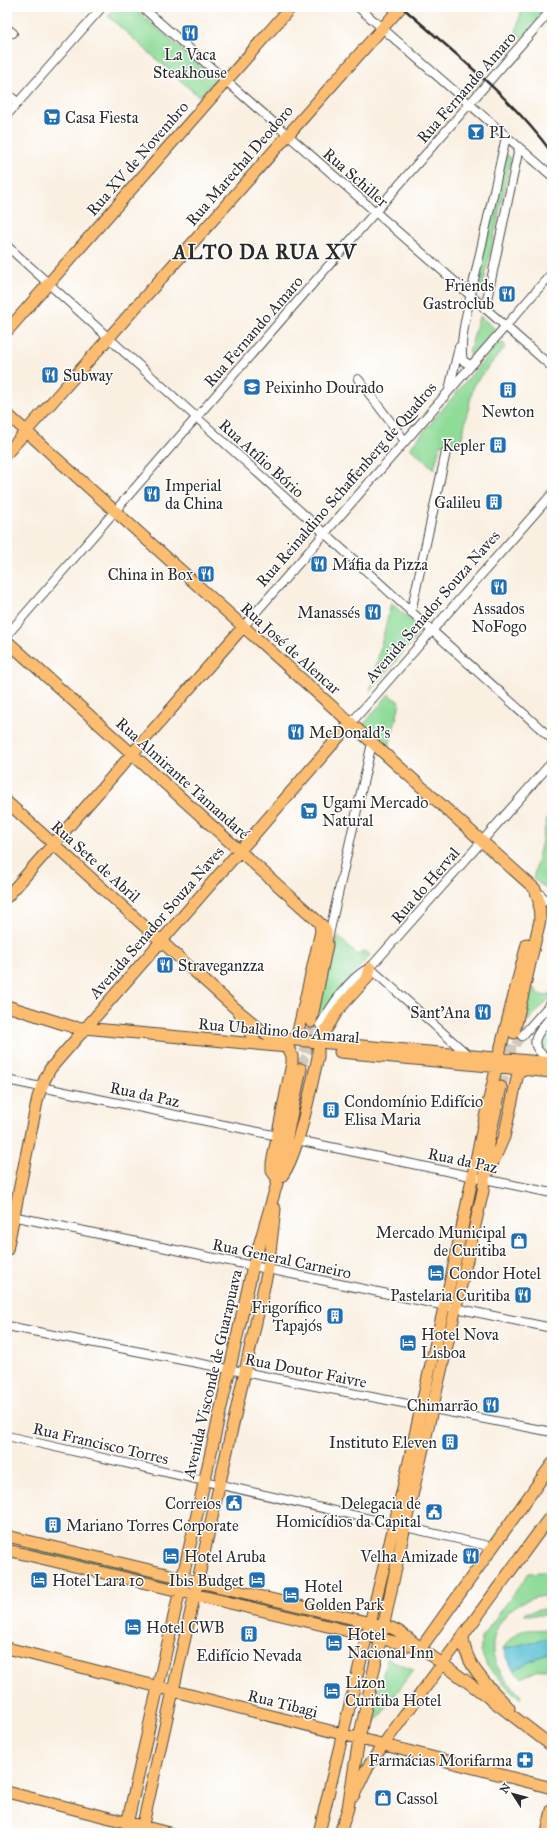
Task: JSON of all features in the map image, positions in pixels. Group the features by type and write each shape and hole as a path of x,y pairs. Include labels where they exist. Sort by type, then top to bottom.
{"main road":[{"name":"Rua XV de Novembro","path":"7,330 291,7"},
{"name":"Rua Marechal Deodoro","path":"7,453 401,7"},
{"name":"Rua José de Alencar","path":"7,414 535,889"},
{"name":"Rua Reinaldino Schaffenberg de Quadros","path":"7,897 243,627"},
{"name":"Rua Almirante Tamandaré","path":"7,641 320,923"},
{"name":"Avenida Senador Souza Naves","path":"7,1250 10,1216 41,1087 50,1069 351,724"},
{"name":"Rua Sete de Abril","path":"7,802 236,1009 274,1038"},
{"path":"518,1034 539,924 539,901 535,889"},
{"path":"348,1808 359,1738 405,1526 456,1307 480,1178 479,1141 497,1062 539,901"},
{"path":"320,923 321,931 292,1044 292,1063 272,1163 272,1171 278,1180 289,1165 297,1140 318,1057 318,1046 338,1010 368,977 370,968"},
{"path":"315,1023 327,945 326,932 320,923"},
{"name":"Rua Ubaldino do Amaral","path":"7,1006 67,1026 84,1029 256,1043 318,1046 497,1062 552,1063"},
{"path":"236,1009 256,1043"},
{"name":"Rua Ubaldino do Amaral","path":"274,1038 292,1044"},
{"name":"Rua Ubaldino do Amaral","path":"318,1046 468,1055 519,1069 552,1072"},
{"name":"Avenida Visconde de Guarapuava","path":"127,1828 253,1266 278,1180 301,1068"},
{"path":"480,1178 504,1137 519,1069"},
{"path":"319,1833 394,1525 444,1306 480,1178 501,1087"},
{"name":"Avenida Visconde de Guarapuava","path":"142,1830 268,1269 278,1180"},
{"path":"219,1417 228,1447"},
{"path":"420,1648 552,1464"},
{"path":"192,1534 213,1513"},
{"path":"340,1833 348,1808 366,1770 552,1514"},
{"path":"7,1536 384,1626 407,1635 420,1648 552,1746"},
{"path":"20,1539 37,1557"},
{"path":"7,1550 180,1591 366,1638 381,1639 420,1648"},
{"path":"463,1636 464,1651 469,1662 524,1726"},
{"path":"168,1642 179,1667"},
{"name":"Rua Tibagi","path":"7,1648 552,1788"},
{"path":"141,1765 160,1749"},
{"path":"7,1792 127,1828 169,1833"},
{"path":"547,1833 552,1810"}],"street":[{"path":"7,115 102,7"},
{"name":"Rua Schiller","path":"142,7 552,367"},
{"path":"358,7 552,176"},
{"name":"Rua Fernando Amaro","path":"7,635 552,9"},
{"path":"7,93 18,103"},
{"path":"471,365 463,361 463,341 471,296 506,137"},
{"path":"485,309 519,148"},
{"name":"Rua Atílio Bório","path":"7,246 552,739"},
{"name":"Rua Reinaldino Schaffenberg de Quadros","path":"243,627 552,273"},
{"path":"449,390 457,355 463,341"},
{"path":"358,379 405,441"},
{"path":"411,612 446,452"},
{"name":"Avenida Senador Souza Naves","path":"351,724 552,494"},
{"path":"327,945 372,743"},
{"name":"Rua do Herval","path":"315,1023 333,1005 362,971 370,968 552,762"},
{"name":"Rua José de Alencar","path":"535,889 552,906"},
{"path":"320,923 333,917"},
{"path":"370,968 468,1055"},
{"path":"518,1034 552,1002"},
{"path":"552,1015 538,1033 535,1042 538,1051 552,1063"},
{"path":"442,1053 447,1043 446,1036"},
{"name":"Rua da Paz","path":"7,1080 278,1136"},
{"name":"Rua da Paz","path":"297,1140 552,1193"},
{"name":"Rua General Carneiro","path":"10,1216 552,1328"},
{"name":"Rua Doutor Faivre","path":"7,1326 552,1432"},
{"name":"Rua Francisco Torres","path":"7,1436 493,1547"}],"green space":[{"path":"115,7 133,7 215,79 199,97 108,16"},
{"path":"522,7 548,7 522,38 516,33"},
{"path":"506,155 511,159 483,286 478,289 475,286"},
{"path":"479,317 481,317 496,330 473,359 469,353"},
{"path":"500,341 506,346 474,384 461,441 440,445 434,469 410,448"},
{"path":"391,603 422,630 370,691"},
{"path":"389,694 400,703 389,747 363,725"},
{"path":"552,798 552,892 533,879"},
{"path":"334,932 357,955 365,951 370,955 334,996 314,1023"},
{"path":"532,988 536,989 537,994 546,996 552,992 552,996 525,1024 524,1023"},
{"path":"545,1030 552,1034 552,1056 541,1048 539,1042"},
{"path":"22,1540 169,1576 167,1588 37,1556"},
{"path":"552,1571 552,1595 527,1600 512,1609 500,1623 493,1640 494,1659 505,1679 521,1696 519,1699 487,1666 481,1652 481,1638 529,1573"},
{"path":"211,1586 353,1620 351,1630 208,1596"},
{"path":"539,1609 552,1609 552,1615 525,1615 525,1613"},
{"path":"552,1629 552,1640 543,1639 503,1649 508,1641 518,1633 529,1630"},
{"path":"548,1651 552,1651 552,1667 536,1671 521,1678 513,1670"},
{"path":"387,1658 413,1670 369,1731"}],"water":[{"path":"543,1639 552,1640 552,1651 513,1670 503,1649"}],"tunnel":[{"path":"301,1069 311,1022"},
{"path":"302,1063 320,1025"},
{"path":"501,1087 514,1033"},
{"path":"509,1055 522,1036"}],"railway":[{"path":"402,7 500,94 519,113 552,153"}],"place":[{"name":"La Vaca Steakhouse","path":"190,33"},
{"name":"Casa Fiesta","path":"52,117"},
{"name":"PL","path":"476,132"},
{"name":"Friends Gastroclub","path":"507,294"},
{"name":"Subway","path":"50,375"},
{"name":"Peixinho Dourado","path":"252,387"},
{"name":"Newton","path":"508,390"},
{"name":"Kepler","path":"498,445"},
{"name":"Imperial da China","path":"152,494"},
{"name":"Galileu","path":"494,502"},
{"name":"Máfia da Pizza","path":"319,564"},
{"name":"China in Box","path":"206,574"},
{"name":"Assados NoFogo","path":"499,587"},
{"name":"Manassés","path":"373,612"},
{"name":"McDonald's","path":"296,732"},
{"name":"Ugami Mercado Natural","path":"309,811"},
{"name":"Straveganzza","path":"165,965"},
{"name":"Sant'Ana","path":"483,1012"},
{"name":"Condomínio Edifício Elisa Maria","path":"331,1110"},
{"name":"Mercado Municipal de Curitiba","path":"519,1241"},
{"name":"Condor Hotel","path":"436,1273"},
{"name":"Pastelaria Curitiba","path":"523,1295"},
{"name":"Frigorífico Tapajós","path":"335,1316"},
{"name":"Hotel Nova Lisboa","path":"408,1343"},
{"name":"Chimarrão","path":"491,1405"},
{"name":"Instituto Eleven","path":"450,1442"},
{"name":"Correios","path":"234,1503"},
{"name":"Delegacia de Homicídios da Capital","path":"434,1512"},
{"name":"Mariano Torres Corporate","path":"53,1525"},
{"name":"Hotel Aruba","path":"171,1556"},
{"name":"Velha Amizade","path":"471,1556"},
{"name":"Hotel Lara 10","path":"39,1580"},
{"name":"Ibis Budget","path":"257,1580"},
{"name":"Hotel Golden Park","path":"291,1595"},
{"name":"Hotel CWB","path":"133,1627"},
{"name":"Edifício Nevada","path":"249,1634"},
{"name":"Hotel Nacional Inn","path":"334,1643"},
{"name":"Lizon Curitiba Hotel","path":"332,1691"},
{"name":"Farmácias Morifarma","path":"525,1760"},
{"name":"Cassol","path":"383,1798"}],"district":[{"name":"ALTO DA RUA XV","path":"265,252"}]}
